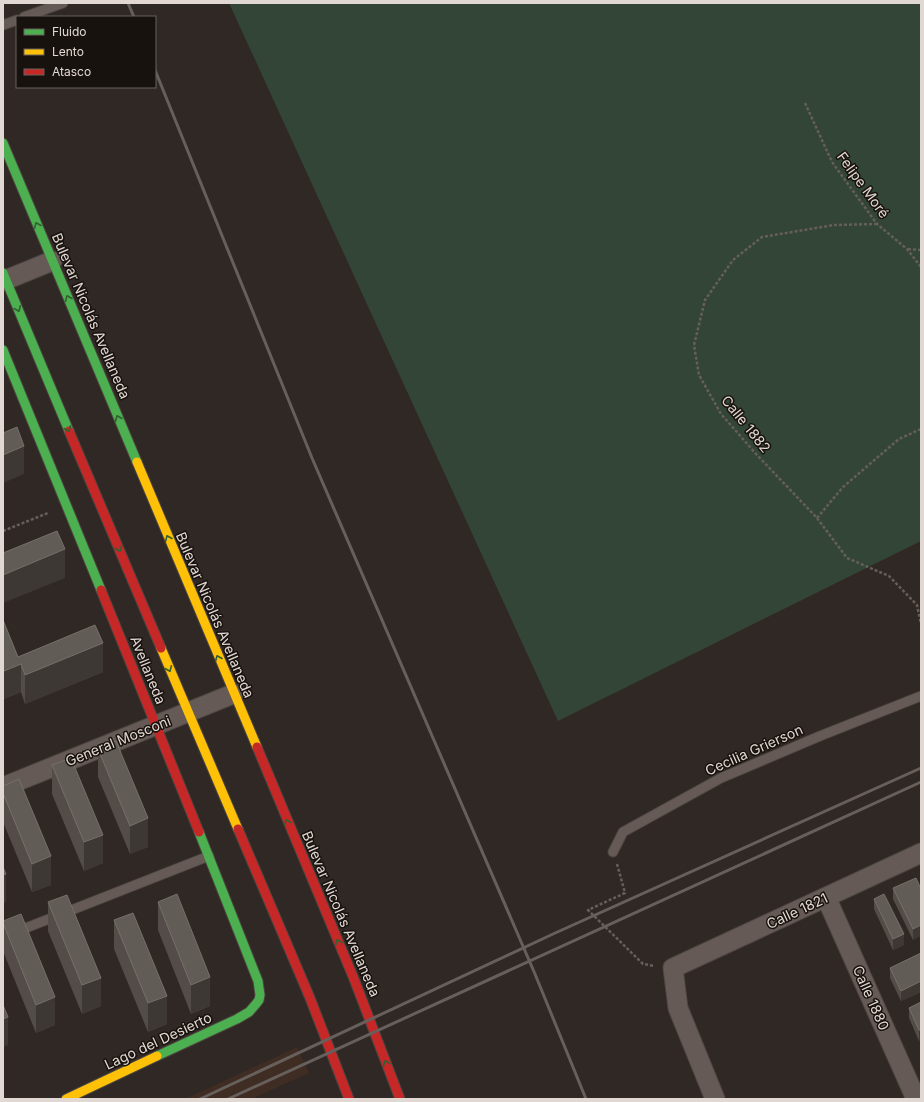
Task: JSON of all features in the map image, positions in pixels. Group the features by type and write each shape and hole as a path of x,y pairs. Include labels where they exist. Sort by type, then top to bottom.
{"main road":[{"name":"Bulevar Nicolás Avellaneda","path":"3,143 233,694 354,979 400,1099"},
{"path":"4,278 310,998 349,1099"},
{"name":"Avellaneda","path":"3,350 209,856 258,981 260,993 258,1002"},
{"name":"Lago del Desierto","path":"66,1099 237,1019 250,1011 258,1002"}],"street":[{"path":"4,278 52,261"},
{"name":"General Mosconi","path":"3,787 233,694"},
{"name":"Calle 1821","path":"673,968 921,853"},
{"name":"Calle 1880","path":"826,897 916,1099"},
{"path":"673,968 678,1008 715,1099"}],"lane":[{"path":"27,16 64,3"},
{"path":"3,25 16,20"},
{"name":"Cecilia Grierson","path":"614,852 623,832 721,778 820,736 921,696"},
{"path":"3,937 209,856"}],"path":[{"name":"Felipe Moré","path":"804,103 832,162 877,224 907,249 921,267"},
{"name":"Calle 1882","path":"877,224 834,225 762,237 733,260 705,300 694,345 699,376 721,414 757,455 817,518 847,558 889,576 917,605 921,624"},
{"path":"907,249 921,250"},
{"path":"817,518 848,483 899,439 921,429"},
{"path":"3,531 67,505"},
{"path":"614,852 625,893 588,910 643,964 673,968"}],"shaded area":[{"path":"297,1047 309,1073 252,1099 185,1099"}],"green space":[{"path":"229,3 921,3 921,541 558,721"}],"building":[{"path":"17,427 24,446 3,455 3,433"},
{"path":"57,531 65,549 3,575 3,553"},
{"path":"3,620 18,657 95,625 103,643 25,675 21,664 4,671"},
{"path":"116,741 148,818 130,826 98,749"},
{"path":"71,758 103,835 84,842 52,765"},
{"path":"19,779 51,856 32,864 3,793 3,786"},
{"path":"3,867 6,874 3,875"},
{"path":"916,878 921,889 921,925 913,929 893,888"},
{"path":"177,894 210,977 191,985 158,902"},
{"path":"884,894 904,934 893,939 874,899"},
{"path":"67,895 101,978 82,985 48,902"},
{"path":"133,913 167,996 148,1003 114,920"},
{"path":"21,914 55,997 36,1005 3,923 3,921"},
{"path":"921,953 921,981 901,991 890,968"},
{"path":"921,1002 921,1030 919,1030 909,1008"},
{"path":"3,1005 8,1017 3,1019"}],"railway":[{"path":"128,3 134,16"},
{"path":"156,72 312,458 535,974 586,1099"},
{"path":"200,1099 553,934 921,768"},
{"path":"228,1099 921,782"}],"traffic: fast":[{"path":"3,143 137,462"},
{"path":"3,273 69,431"},
{"path":"3,350 101,590"},
{"path":"157,1056 249,1012 259,1000 260,995 258,981 199,832"}],"traffic: slow":[{"path":"137,462 257,747"},
{"path":"161,648 238,829"},
{"path":"66,1099 157,1056"}],"traffic: jam":[{"path":"69,431 161,648"},
{"path":"101,590 199,832"},
{"path":"257,747 354,979 400,1099"},
{"path":"238,829 310,998 349,1099"}]}
